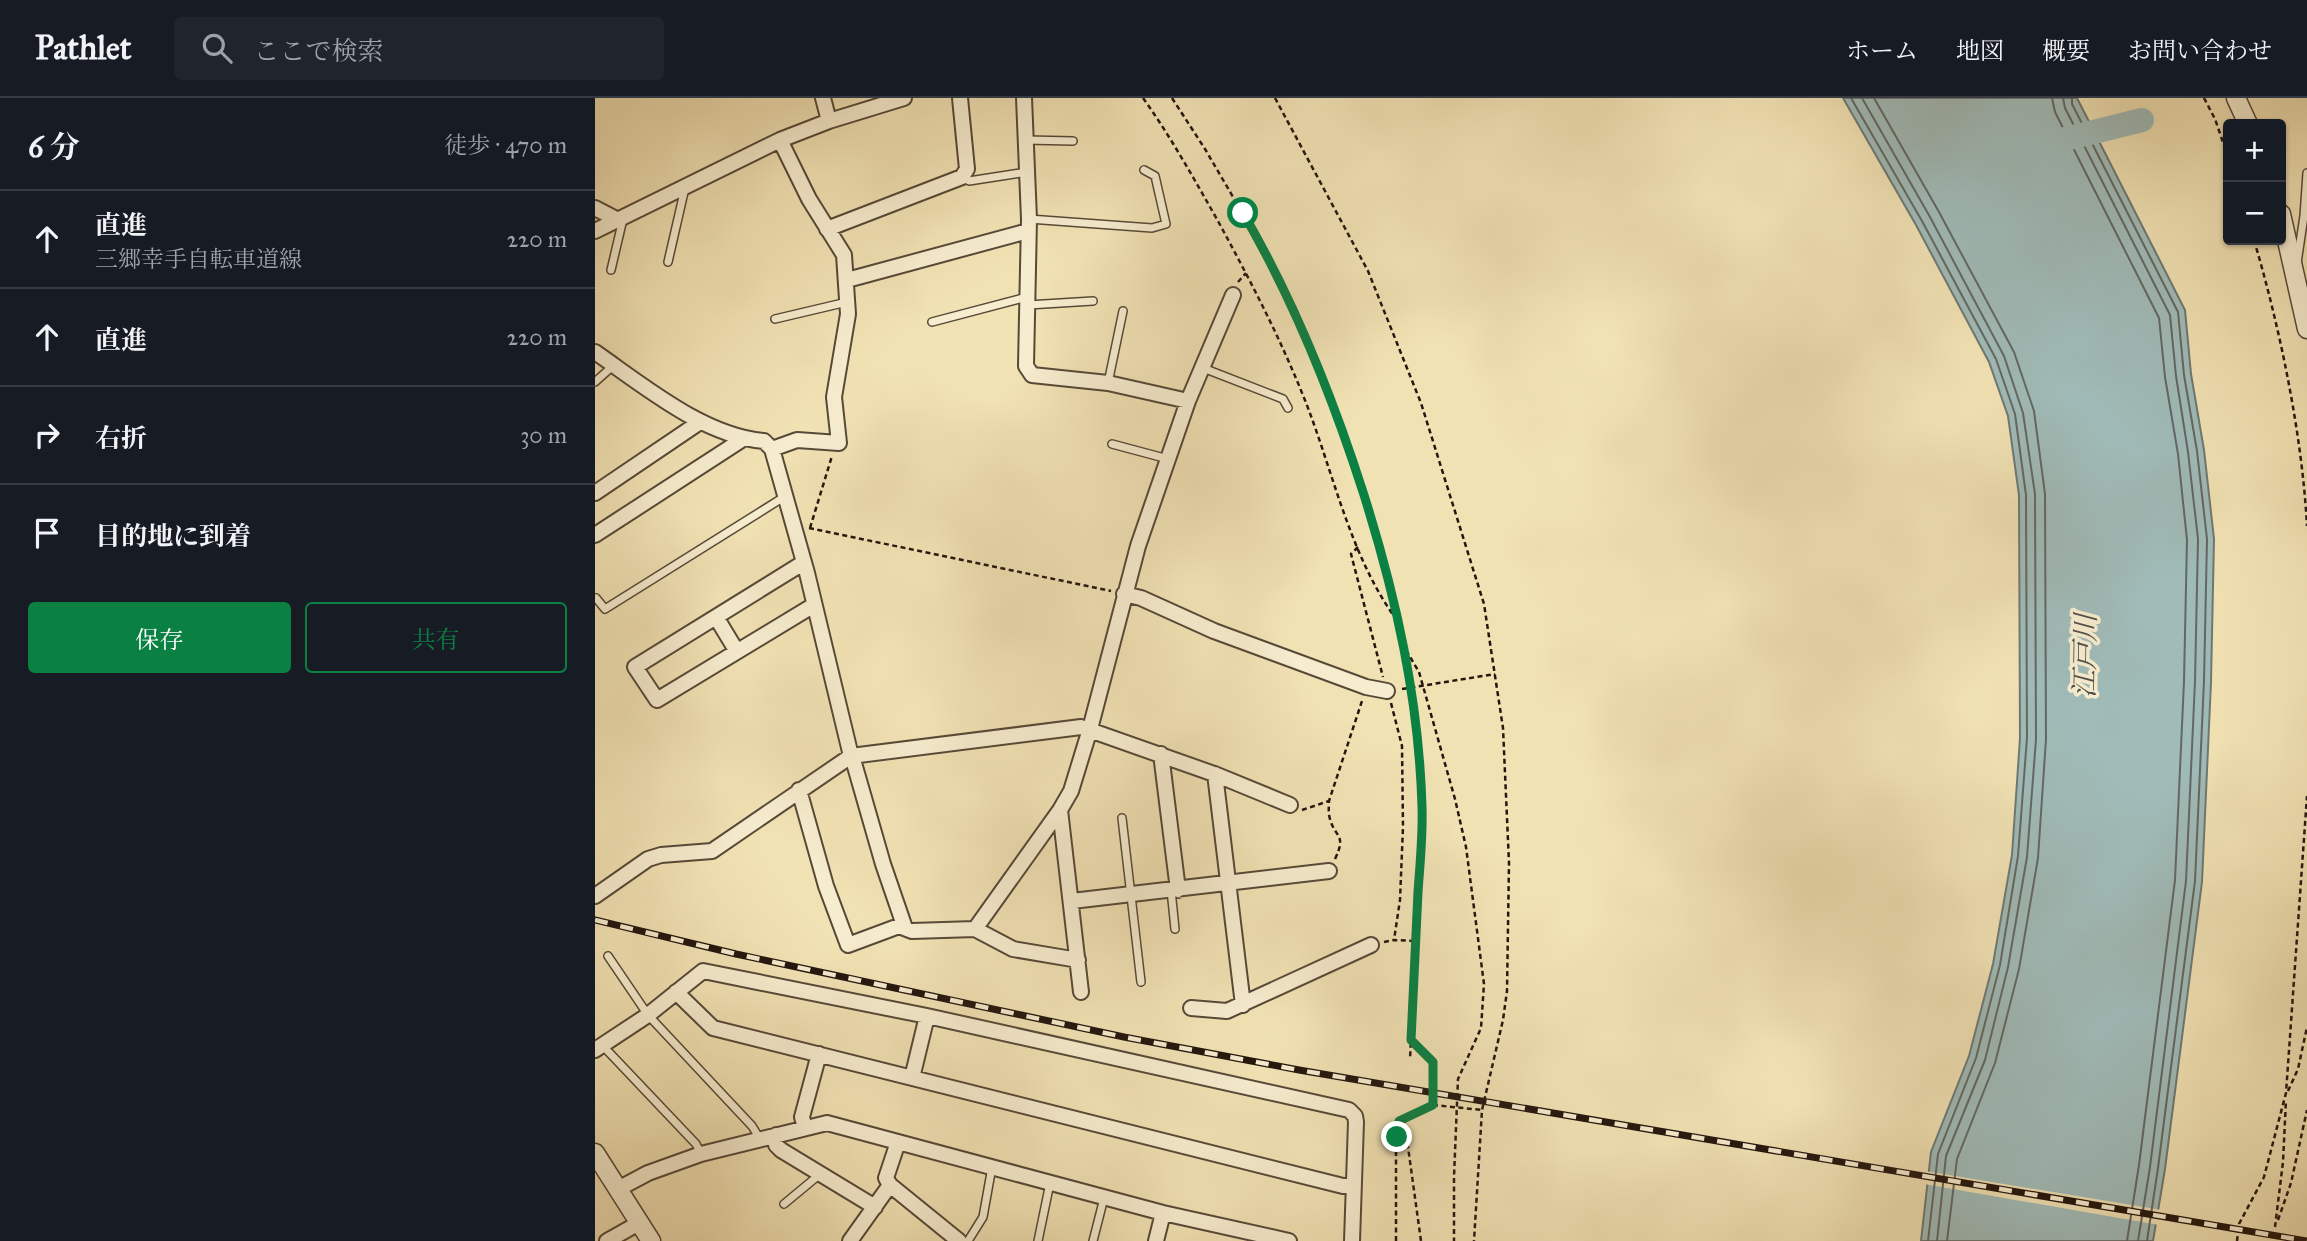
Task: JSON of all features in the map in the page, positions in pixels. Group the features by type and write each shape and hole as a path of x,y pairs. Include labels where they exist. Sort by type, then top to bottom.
{"street":[{"path":"823,98 829,121"},
{"path":"595,232 781,139 904,98"},
{"path":"827,229 962,177 967,169 960,98"},
{"path":"1024,98 1029,225 1026,366 1032,375 1108,383 1188,401"},
{"path":"2236,98 2246,119"},
{"path":"772,449 797,440 839,443 834,397 846,334 847,302 844,255 809,199 781,139"},
{"path":"595,208 621,219"},
{"path":"847,280 1029,225"},
{"path":"2286,237 2304,305 2307,329"},
{"path":"975,929 1071,791 1138,546 1188,401 1233,295"},
{"path":"595,352 700,422 743,439 764,441 772,449 851,756 905,929"},
{"path":"595,493 700,422"},
{"path":"595,535 743,439"},
{"path":"803,563 635,667 657,700 814,604"},
{"path":"1124,594 1140,598 1214,631 1366,687 1387,691"},
{"path":"716,617 736,650"},
{"path":"595,896 648,859 660,855 712,851 851,756 1081,727 1215,774 1290,805"},
{"path":"1161,754 1175,890"},
{"path":"1215,774 1243,1005"},
{"path":"799,790 825,886 848,944 899,926 912,931 975,929 1013,949 1078,960"},
{"path":"1060,810 1081,992"},
{"path":"1072,901 1329,871"},
{"path":"1191,1008 1227,1012 1371,946"},
{"path":"599,1047 648,1015 703,971 927,1016 1349,1111 1355,1116 1356,1122 1352,1241"},
{"path":"676,992 713,1028 1343,1186 1354,1186"},
{"path":"912,1078 927,1016"},
{"path":"805,1128 802,1118 819,1054"},
{"path":"618,1189 648,1173 701,1154 827,1123 1163,1213 1286,1241"},
{"path":"776,1135 776,1145 781,1150 875,1208"},
{"path":"898,1142 886,1178 890,1185 959,1241"},
{"path":"595,1153 651,1241"},
{"path":"851,1241 890,1185"},
{"path":"1156,1241 1163,1213"},
{"path":"607,1241 639,1223"}],"lane":[{"path":"1026,140 1073,141"},
{"path":"1029,225 1152,228 1167,224 1155,176 1144,170"},
{"path":"962,177 969,181 1028,172"},
{"path":"2294,271 2299,259 2307,173"},
{"path":"668,262 685,187"},
{"path":"611,270 621,219"},
{"path":"932,322 1027,301 1093,301"},
{"path":"775,319 847,302"},
{"path":"1108,383 1123,311"},
{"path":"595,382 614,365"},
{"path":"1203,368 1283,399 1288,408"},
{"path":"1112,444 1169,459"},
{"path":"597,598 605,609 784,497"},
{"path":"1122,818 1141,982"},
{"path":"1175,890 1175,929"},
{"path":"608,956 648,1015 752,1126 760,1139"},
{"path":"599,1047 696,1144 701,1154"},
{"path":"968,1241 983,1217 992,1167"},
{"path":"784,1204 818,1175"},
{"path":"1038,1241 1050,1182"},
{"path":"1093,1241 1104,1197"}],"path":[{"path":"1143,98 1196,182 1282,343 1358,547 1386,606 1401,625"},
{"path":"1172,98 1260,243 1293,308 1322,375 1353,459 1401,625 1412,687 1422,808 1410,1059"},
{"path":"1275,98 1369,271 1421,403 1484,604 1503,728 1509,863 1507,991 1482,1110 1474,1241"},
{"path":"2204,98 2215,118 2223,142"},
{"path":"2256,245 2269,290 2297,439 2307,526"},
{"path":"810,528 836,442"},
{"path":"792,524 1124,594"},
{"path":"1358,547 1351,554 1402,746 1400,901 1394,940 1416,941"},
{"path":"1406,650 1423,685 1466,847 1484,975 1481,1028 1458,1080 1454,1241"},
{"path":"1404,688 1495,674"},
{"path":"1329,871 1340,848 1339,832 1328,816 1329,801 1366,687"},
{"path":"2307,796 2283,1162 2275,1227 2291,1182 2307,1111"},
{"path":"1290,805 1304,810 1329,801"},
{"path":"2237,1241 2239,1224 2264,1177 2286,1093 2298,1069 2307,1027"},
{"path":"1411,1040 1433,1062 1433,1105"},
{"path":"1397,1241 1399,1121 1433,1105 1482,1110"},
{"path":"1404,1118 1421,1241"}],"water":[{"name":"江戸川","path":"1843,98 2077,98 2185,310 2214,539 2211,682 2202,882 2165,1169 2153,1241 1921,1241 1931,1152 1969,1056 1993,964 2012,855 2020,738 2019,495 2008,416 1989,362 1916,225"}],"pier":[{"path":"1925,1171 2162,1210 2159,1225 1924,1184"}],"waterway":[{"path":"2061,140 2142,120"}],"railway":[{"path":"595,920 736,954 1124,1037 1299,1070 2307,1241"}],"route":[{"path":"1243,213 1293,308 1322,375 1353,459 1380,547 1406,650 1412,687 1422,808 1411,1040 1433,1062 1433,1105 1399,1121 1397,1137"}]}
